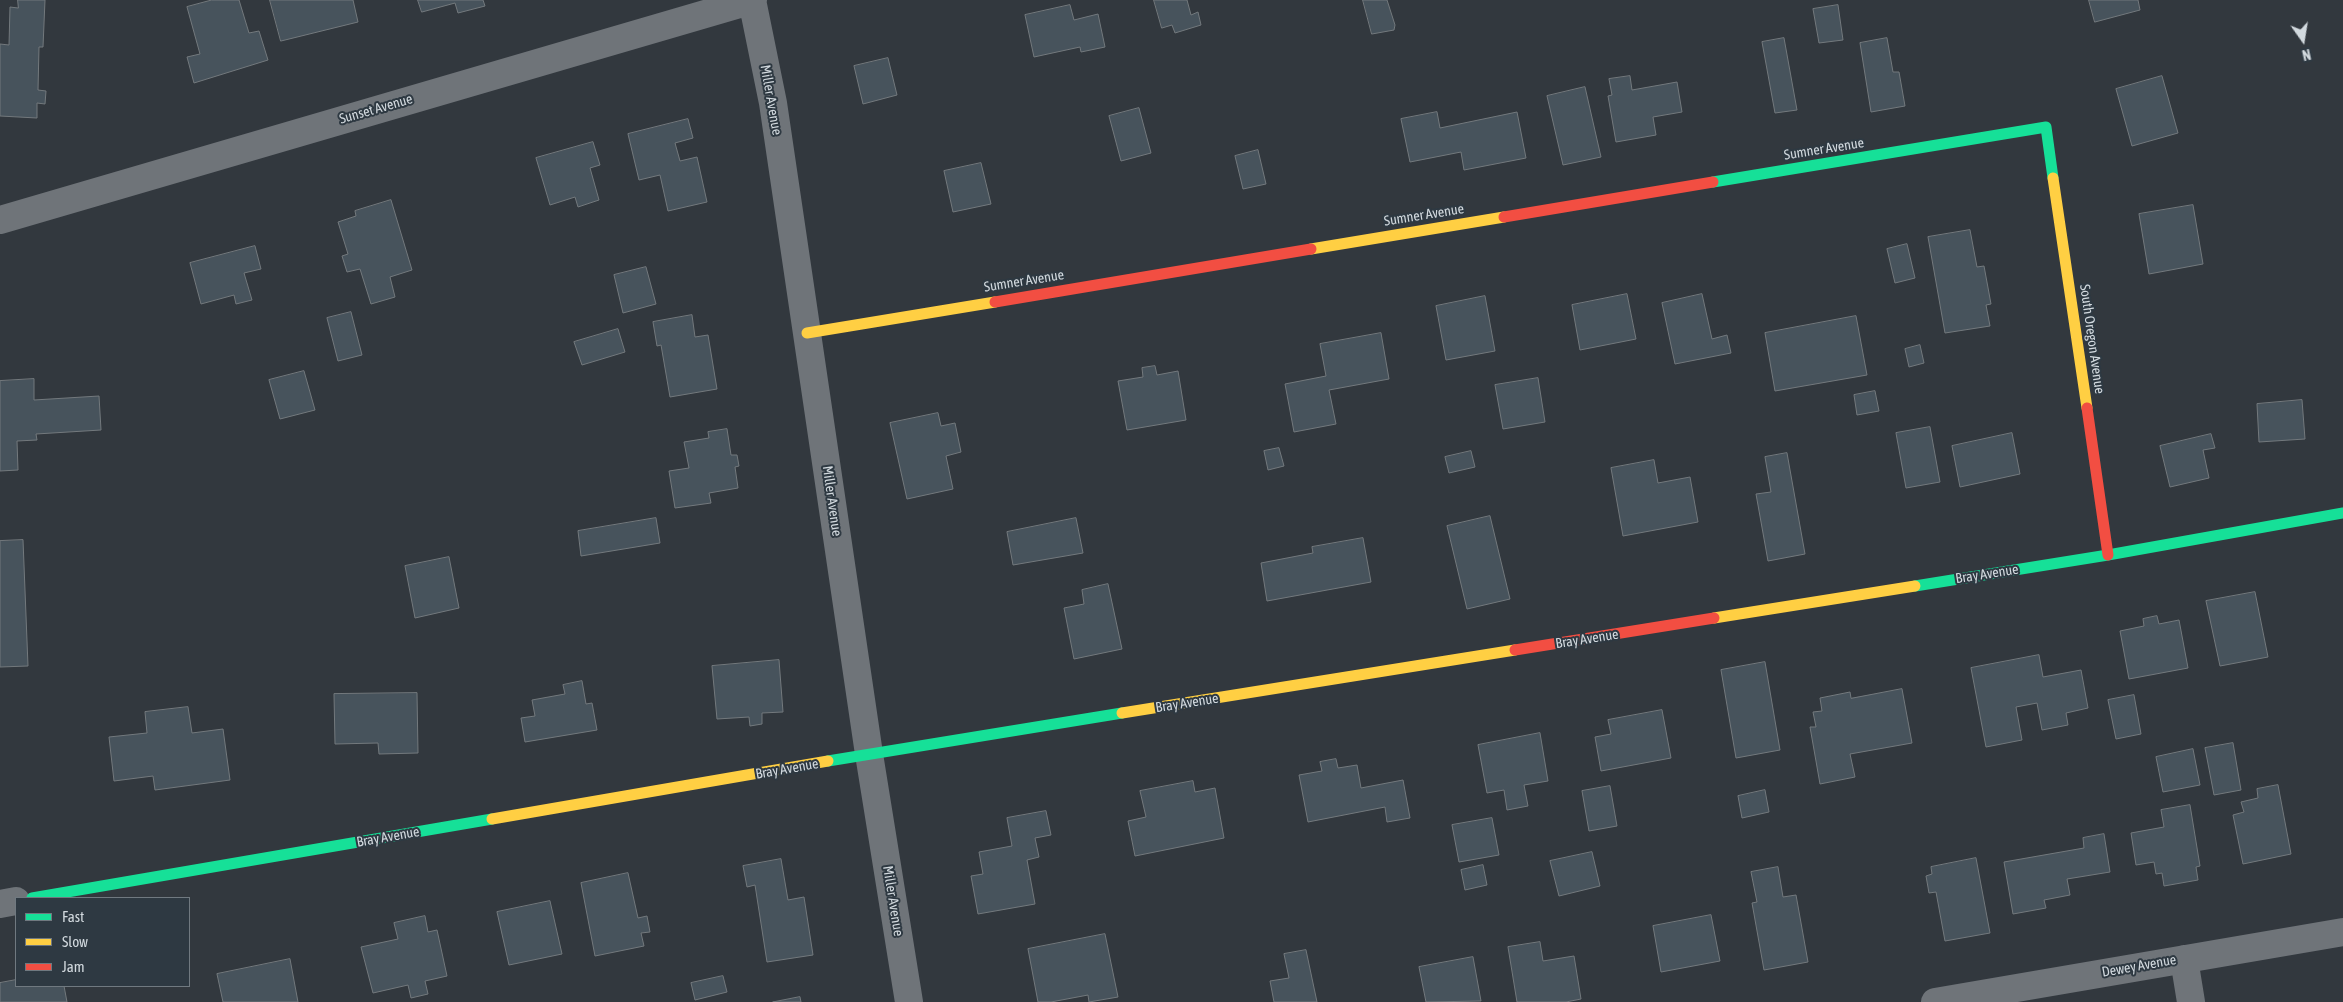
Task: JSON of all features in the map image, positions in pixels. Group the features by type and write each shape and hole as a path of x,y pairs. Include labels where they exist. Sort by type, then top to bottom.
{"street":[{"name":"Sunset Avenue","path":"0,220 752,0"},
{"name":"Miller Avenue","path":"752,0 773,103 869,754 909,1002"},
{"name":"Sumner Avenue","path":"807,333 2046,127"},
{"name":"South Oregon Avenue","path":"2046,127 2108,555"},
{"name":"Bray Avenue","path":"38,897 869,754 2108,555 2343,513"},
{"path":"0,904 15,901"},
{"name":"Dewey Avenue","path":"1935,1002 2343,932"},
{"path":"2184,958 2191,1002"}],"building":[{"path":"18,0 45,0 43,47 39,47 38,90 46,91 45,104 37,103 37,118 0,116 0,44 9,45 10,7 18,8"},
{"path":"212,0 239,0 249,33 259,31 268,60 194,83 187,57 200,54 187,7"},
{"path":"270,0 353,0 358,22 281,41"},
{"path":"418,0 483,0 485,6 458,13 455,3 422,12"},
{"path":"1154,0 1187,0 1191,15 1198,12 1201,25 1175,33 1172,25 1162,28"},
{"path":"1363,0 1387,0 1395,25 1394,30 1372,34"},
{"path":"2089,0 2138,0 2140,10 2095,22"},
{"path":"1070,5 1074,20 1098,14 1105,47 1081,52 1080,47 1034,57 1025,15"},
{"path":"1838,5 1843,40 1819,43 1813,9"},
{"path":"1784,38 1797,110 1775,113 1762,42"},
{"path":"1887,38 1893,72 1899,72 1905,106 1871,112 1860,43"},
{"path":"888,58 897,95 863,104 854,66"},
{"path":"1630,76 1632,90 1677,82 1682,112 1653,117 1656,135 1616,142 1608,96 1612,95 1609,79"},
{"path":"2162,76 2178,133 2132,146 2116,89"},
{"path":"1585,87 1601,157 1563,165 1547,96"},
{"path":"1139,108 1151,153 1121,161 1109,116"},
{"path":"1437,112 1440,128 1517,112 1526,158 1464,170 1461,152 1410,162 1401,119"},
{"path":"688,119 693,138 675,143 680,161 697,157 707,202 668,211 660,175 639,180 628,134"},
{"path":"593,142 600,165 590,168 599,200 578,207 575,197 550,205 536,158"},
{"path":"1258,150 1266,184 1243,189 1235,156"},
{"path":"981,163 991,204 953,212 944,171"},
{"path":"391,200 412,270 390,277 395,297 371,304 360,269 347,272 342,256 348,254 338,222 356,216 355,211"},
{"path":"2193,205 2203,264 2149,274 2139,214"},
{"path":"1970,230 1977,267 1984,266 1991,304 1986,305 1990,326 1945,333 1928,237"},
{"path":"1907,244 1915,278 1895,283 1887,249"},
{"path":"255,246 261,269 244,273 252,300 236,304 234,295 201,304 190,263"},
{"path":"646,267 656,304 623,313 614,275"},
{"path":"1627,294 1636,339 1580,350 1572,305"},
{"path":"1702,294 1712,339 1727,335 1731,353 1675,364 1662,303"},
{"path":"1485,296 1495,351 1446,360 1436,306"},
{"path":"351,312 362,355 338,361 327,318"},
{"path":"692,315 695,337 708,335 717,389 670,397 661,345 657,346 653,322"},
{"path":"1856,316 1867,375 1775,391 1765,333"},
{"path":"618,329 625,352 582,365 574,342"},
{"path":"1381,333 1389,379 1329,390 1336,424 1294,432 1285,384 1326,376 1320,344"},
{"path":"1920,345 1924,363 1909,367 1905,349"},
{"path":"1155,366 1157,375 1178,371 1186,420 1127,430 1118,381 1143,377 1142,368"},
{"path":"304,371 315,410 280,419 269,380"},
{"path":"1538,378 1545,422 1503,429 1495,385"},
{"path":"34,379 34,400 99,396 101,430 36,434 37,440 17,441 18,470 0,471 0,381"},
{"path":"1875,391 1879,411 1857,415 1854,395"},
{"path":"2302,400 2305,439 2259,442 2257,404"},
{"path":"938,413 941,426 955,423 961,452 946,456 953,489 907,499 890,423"},
{"path":"1930,427 1940,482 1906,488 1896,433"},
{"path":"727,429 731,455 737,455 739,466 735,467 738,488 709,493 711,503 675,508 669,471 689,468 684,442 709,438 708,432"},
{"path":"2012,433 2020,474 1960,487 1952,446"},
{"path":"2211,434 2215,448 2203,450 2209,478 2170,487 2160,446"},
{"path":"1279,448 1284,466 1268,470 1264,451"},
{"path":"1471,451 1475,467 1449,473 1445,457"},
{"path":"1787,453 1805,554 1768,561 1756,494 1771,492 1765,457"},
{"path":"1654,460 1658,483 1690,477 1698,522 1623,536 1611,468"},
{"path":"1490,516 1510,599 1467,609 1447,526"},
{"path":"656,518 660,543 581,556 578,531"},
{"path":"1076,518 1083,553 1013,565 1007,532"},
{"path":"1363,538 1371,582 1267,601 1261,563 1313,553 1312,547"},
{"path":"23,540 28,666 0,667 0,541"},
{"path":"449,557 459,608 415,618 405,566"},
{"path":"1108,584 1122,649 1074,659 1064,608 1084,604 1082,590"},
{"path":"2255,592 2268,657 2220,666 2206,601"},
{"path":"2157,616 2159,624 2179,620 2188,668 2129,679 2120,631 2144,626 2143,619"},
{"path":"2039,655 2043,677 2081,670 2088,708 2066,713 2068,725 2042,730 2037,703 2016,707 2022,740 1986,747 1971,668"},
{"path":"779,660 783,712 762,713 762,724 750,726 749,717 717,719 712,666"},
{"path":"1765,662 1780,750 1736,758 1721,670"},
{"path":"582,681 586,704 592,703 597,730 525,742 521,718 535,716 532,700 565,694 563,685"},
{"path":"1902,689 1912,743 1850,754 1855,777 1820,784 1810,727 1816,727 1813,712 1822,711 1820,698 1850,692 1851,698"},
{"path":"417,693 418,753 379,754 378,743 335,744 334,694"},
{"path":"2134,695 2141,734 2116,739 2108,700"},
{"path":"188,707 192,733 223,729 230,780 155,790 153,776 114,781 109,737 147,733 145,712"},
{"path":"1662,710 1671,758 1601,771 1595,737 1611,734 1608,720"},
{"path":"1540,733 1548,781 1524,785 1528,806 1507,810 1504,790 1487,793 1478,745"},
{"path":"2233,743 2241,790 2214,795 2205,748"},
{"path":"2193,749 2200,785 2163,792 2156,757"},
{"path":"1336,759 1338,768 1357,765 1361,788 1403,780 1410,818 1387,822 1385,807 1308,822 1299,775 1322,771 1320,762"},
{"path":"1193,781 1195,792 1215,788 1224,838 1135,856 1128,821 1146,817 1140,791"},
{"path":"2278,785 2291,854 2243,864 2233,815 2244,812 2241,802 2258,798 2257,789"},
{"path":"1610,786 1617,826 1589,831 1582,791"},
{"path":"1765,790 1769,812 1742,818 1738,796"},
{"path":"2190,805 2200,866 2196,867 2198,880 2164,886 2162,873 2156,874 2154,862 2136,865 2131,833 2164,827 2161,810"},
{"path":"1046,811 1051,835 1035,838 1039,857 1027,860 1035,904 978,914 971,876 983,874 979,852 1012,846 1007,818"},
{"path":"1492,818 1499,855 1459,862 1452,825"},
{"path":"2104,834 2110,872 2067,879 2070,895 2044,900 2046,908 2013,914 2004,862 2084,848 2083,838"},
{"path":"1592,852 1600,886 1559,896 1550,861"},
{"path":"1976,858 1990,933 1945,941 1936,892 1929,893 1926,876 1932,874 1931,867"},
{"path":"781,859 788,900 804,897 813,955 767,962 755,885 747,887 743,866"},
{"path":"1483,865 1487,885 1465,890 1461,870"},
{"path":"1778,867 1783,897 1796,895 1808,962 1764,970 1752,903 1757,902 1751,872"},
{"path":"628,873 638,918 647,916 650,932 641,933 644,946 595,956 581,883"},
{"path":"550,901 562,954 509,965 497,912"},
{"path":"1711,915 1720,961 1661,972 1653,926"},
{"path":"425,916 428,932 437,930 447,976 425,981 428,994 411,998 408,985 373,993 361,947 398,939 394,923"},
{"path":"1105,934 1118,997 1089,1002 1088,995 1051,1002 1038,1002 1028,949"},
{"path":"1540,942 1543,961 1574,956 1581,999 1566,1002 1517,1002 1508,947"},
{"path":"1306,950 1317,1002 1274,1002 1270,981 1289,978 1284,954"},
{"path":"1473,957 1481,1001 1426,1002 1419,967"},
{"path":"290,959 298,1002 223,1002 217,974"},
{"path":"723,976 727,992 695,1000 691,983"},
{"path":"15,980 15,987 64,987 67,1002 0,1002 0,983"},
{"path":"800,997 801,1002 773,1002"}],"traffic: fast":[{"path":"1713,182 2046,127 2053,178"},
{"path":"1915,586 2108,555 2343,513"},
{"path":"828,761 1122,713"},
{"path":"38,897 492,819"}],"traffic: slow":[{"path":"2053,178 2087,408"},
{"path":"1311,249 1504,217"},
{"path":"807,333 995,302"},
{"path":"1714,618 1915,586"},
{"path":"1122,713 1515,650"},
{"path":"492,819 828,761"}],"traffic: jam":[{"path":"1504,217 1713,182"},
{"path":"995,302 1311,249"},
{"path":"2087,408 2108,555"},
{"path":"1515,650 1714,618"}]}
